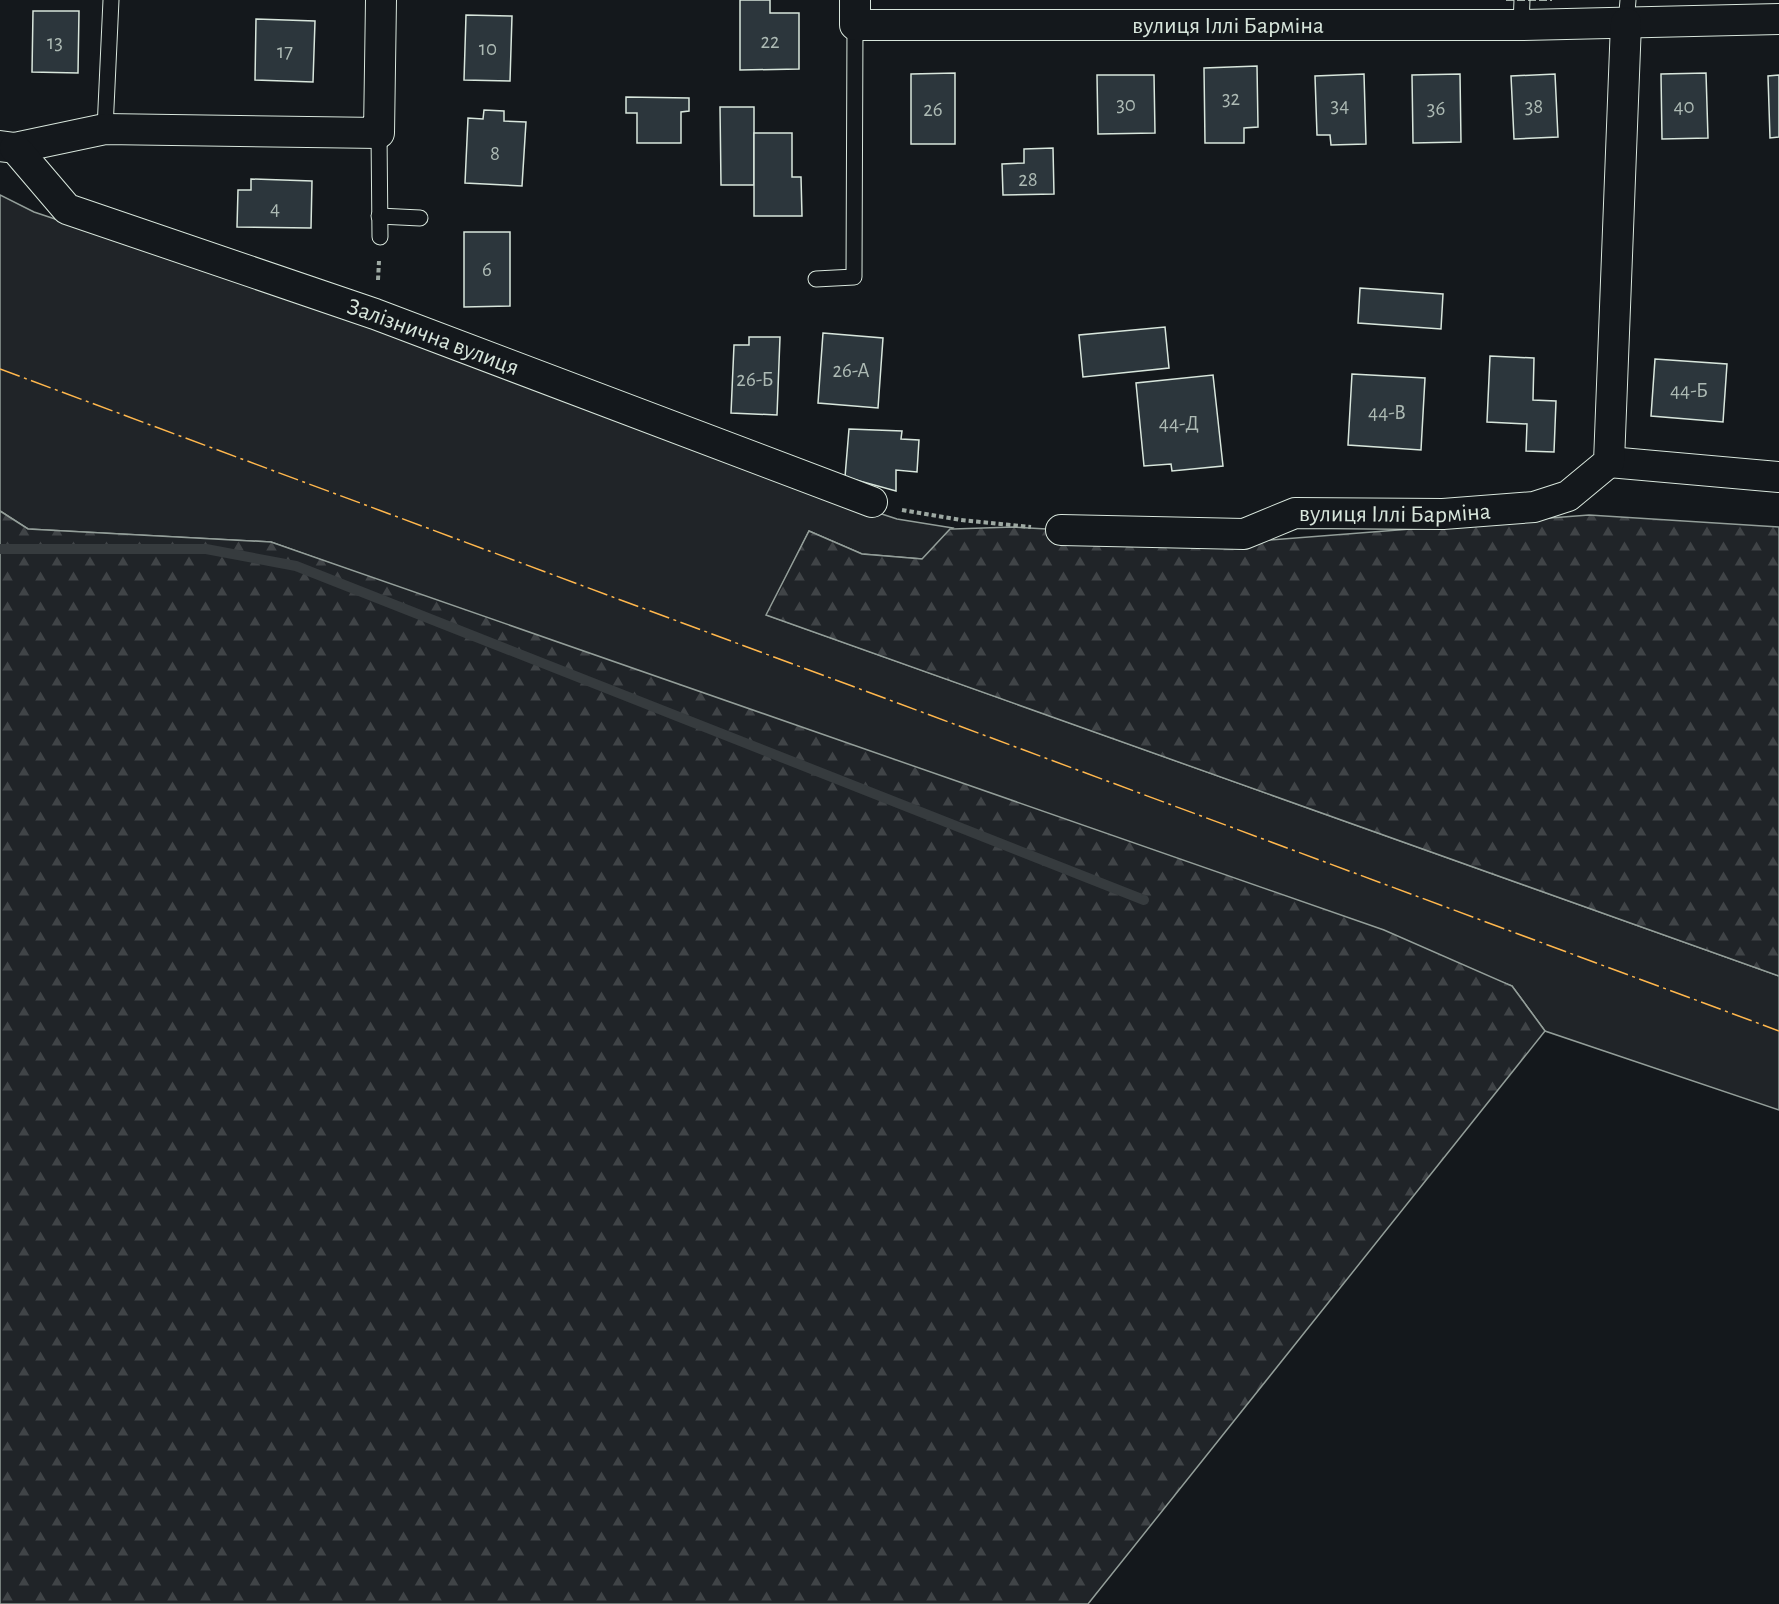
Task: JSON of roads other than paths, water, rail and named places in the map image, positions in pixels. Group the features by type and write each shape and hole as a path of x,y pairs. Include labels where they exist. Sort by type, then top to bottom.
{"street":[{"path":"379,133 381,0"},
{"path":"1627,11 1609,462 1779,477"},
{"name":"вулиця Іллі Барміна","path":"855,13 1627,11 1779,19"},
{"name":"Залізнична вулиця","path":"7,147 105,129 379,133"},
{"name":"Залізнична вулиця","path":"7,147 67,209 375,314 872,502"},
{"name":"вулиця Іллі Барміна","path":"1061,530 1244,534 1295,513 1443,514 1534,507 1568,496 1609,462"}],"lane":[{"path":"105,129 111,0"},
{"path":"816,279 854,277 855,13"},
{"path":"379,133 380,237"},
{"path":"379,216 420,218"}],"waterway":[{"path":"0,549 206,549 296,566 1144,900"}]}
